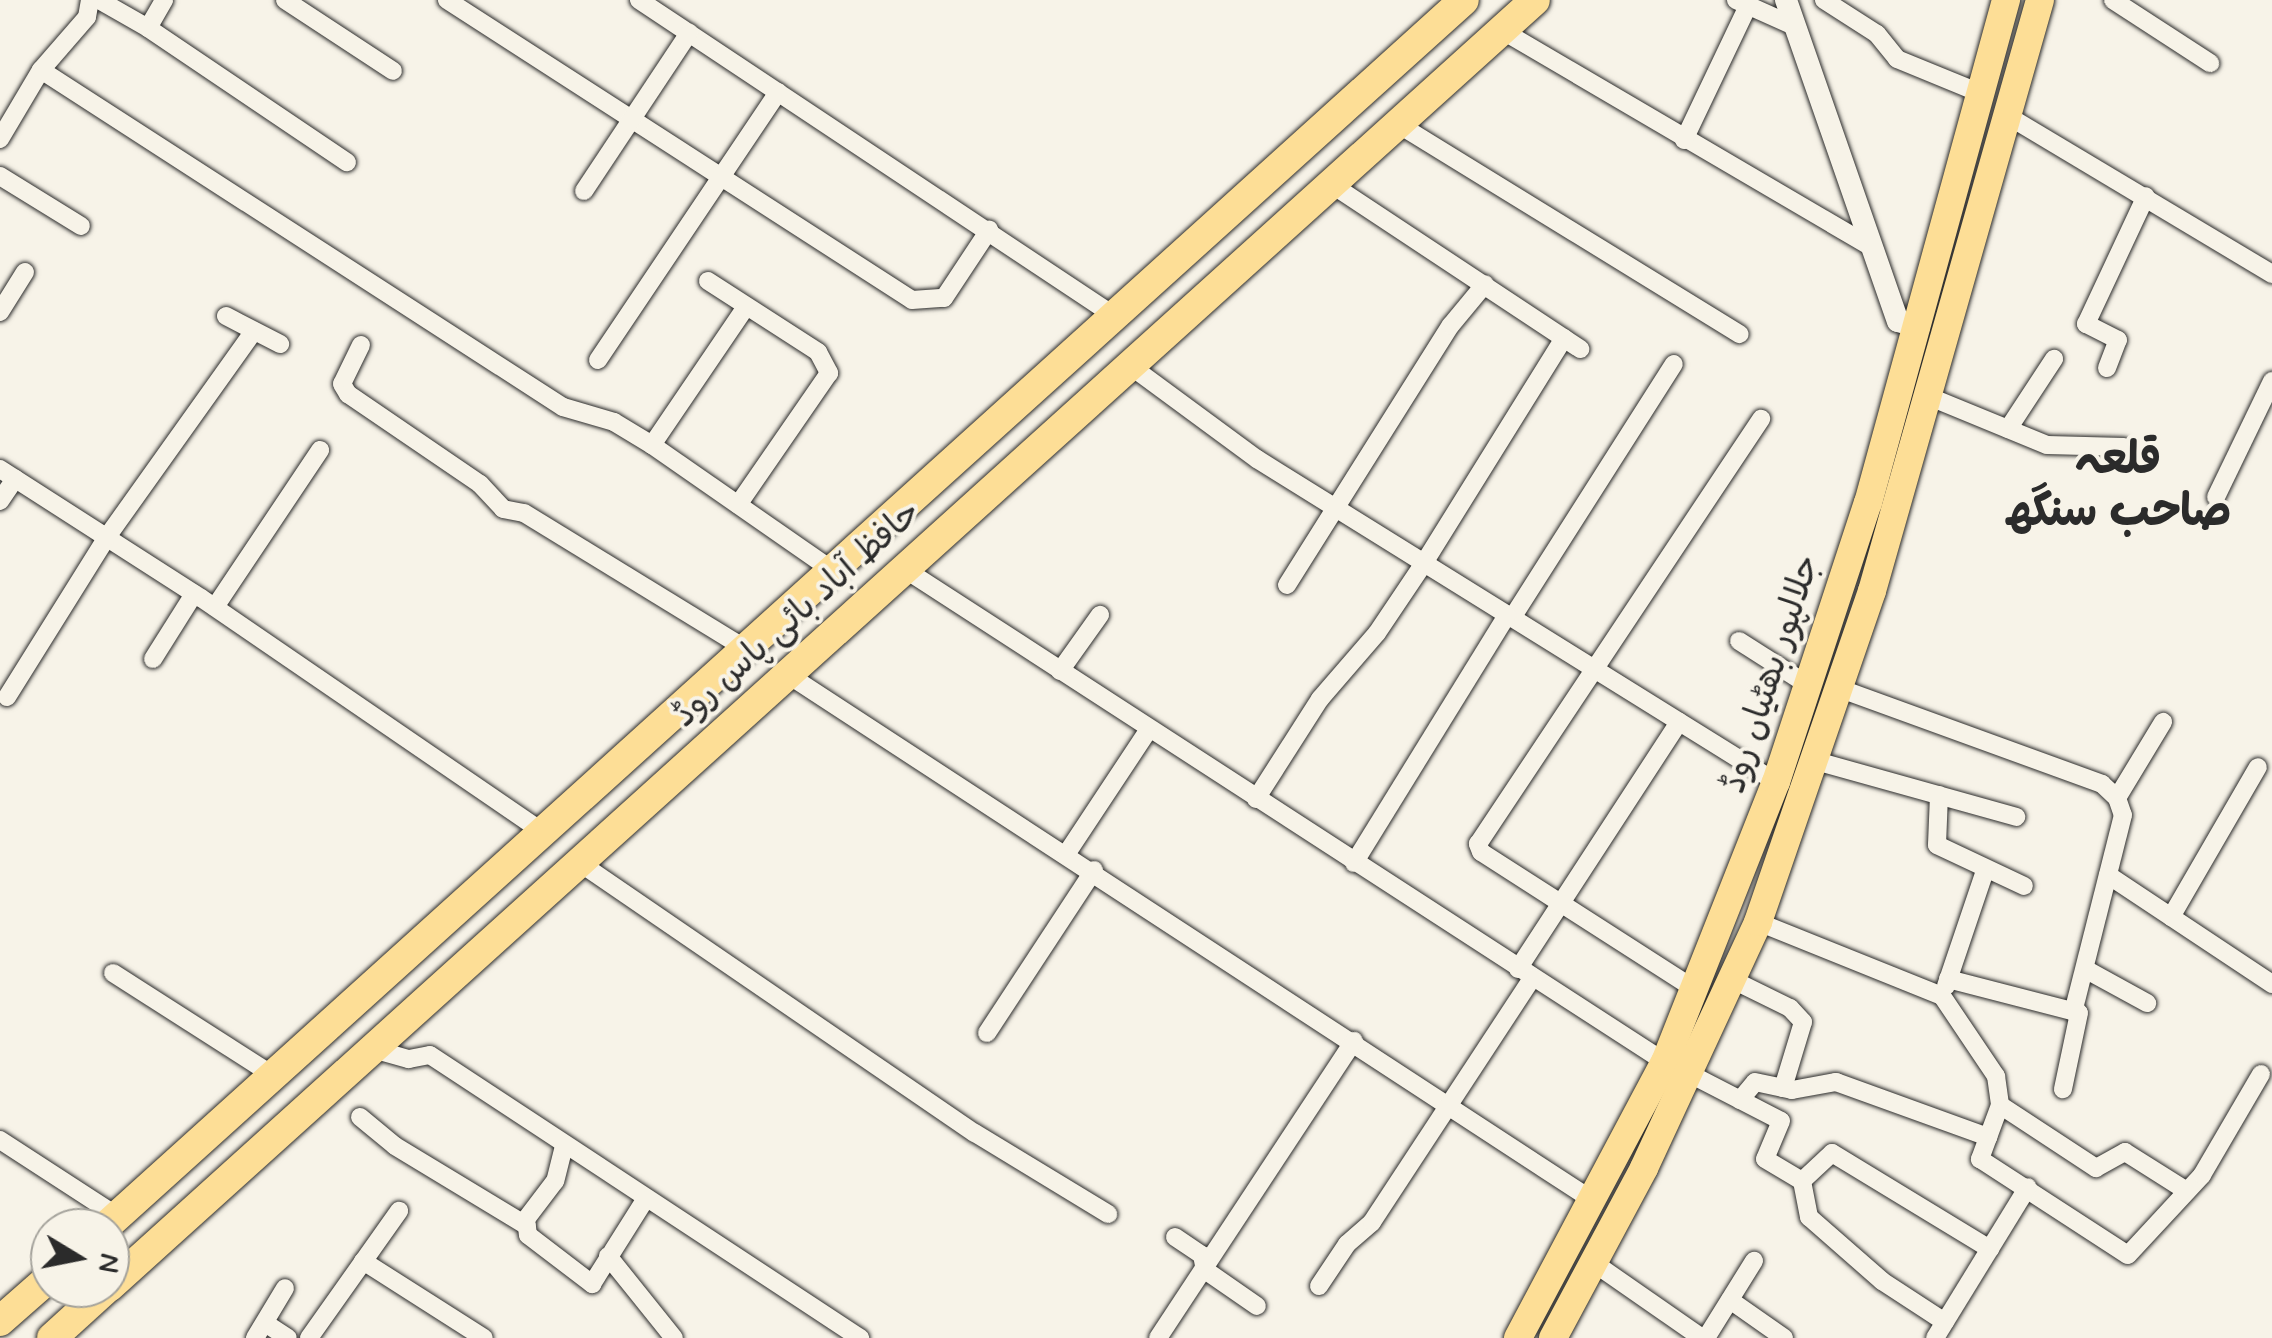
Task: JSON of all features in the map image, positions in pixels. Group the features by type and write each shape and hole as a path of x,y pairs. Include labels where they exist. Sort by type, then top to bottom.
{"highway":[{"name":"حافظ آباد بائی پاس روڈ","path":"127,1208 748,650 1110,313 1464,0"},
{"name":"حافظ آباد بائی پاس روڈ","path":"130,1268 1536,0"},
{"path":"0,1322 30,1295"},
{"name":"حافظ آباد بائی پاس روڈ","path":"52,1338 86,1308"}],"main road":[{"name":"جلالپور بھٹیاں روڈ","path":"1552,1338 1594,1263 1677,1068 1696,990 1776,782 1918,327 2006,0"},
{"name":"جلالپور بھٹیاں روڈ","path":"1518,1338 1595,1202 1733,980 1758,922 1841,689 1930,397 2040,0"}],"street":[{"path":"0,139 41,70 87,16 90,0"},
{"path":"99,0 148,28 347,162"},
{"path":"148,28 164,0"},
{"path":"285,0 393,70"},
{"path":"448,0 912,300 928,303 944,298 989,230"},
{"path":"639,0 1110,313"},
{"path":"1786,0 1898,320 1918,327"},
{"path":"1824,0 1877,34 1897,59 1980,93"},
{"path":"2113,0 2210,63"},
{"path":"1684,140 1743,2 1796,28"},
{"path":"1503,31 1871,247"},
{"path":"584,191 689,33"},
{"path":"41,70 563,407 614,422 652,446 833,571"},
{"path":"598,360 778,92"},
{"path":"2008,116 2272,274"},
{"path":"1398,124 1740,334"},
{"path":"0,176 81,226"},
{"path":"1331,184 1580,349"},
{"path":"2107,368 2118,340 2086,324 2146,196"},
{"path":"0,312 25,272"},
{"path":"708,281 818,352 828,373 738,505"},
{"path":"1287,585 1451,325 1485,284"},
{"path":"652,446 745,308"},
{"path":"226,316 280,344"},
{"path":"7,697 108,537 254,331"},
{"path":"1256,799 1320,700 1424,563 1564,338"},
{"path":"361,345 342,384 348,394 480,484 503,510 524,513 748,650"},
{"path":"2008,429 2054,359"},
{"path":"1128,364 1337,509 1776,782"},
{"path":"1354,863 1674,364"},
{"path":"2216,498 2272,381"},
{"path":"1930,397 2047,445 2124,446"},
{"path":"1696,990 1481,852 1478,844 1761,420"},
{"path":"214,607 320,450"},
{"path":"0,501 7,474 214,607 544,833"},
{"path":"903,568 1525,973 1677,1068 1781,1121 1766,1159 1802,1181 1809,1216 1832,1241 1940,1330 2028,1187"},
{"path":"153,658 194,594"},
{"path":"1060,671 1100,615"},
{"path":"1739,640 1808,685"},
{"path":"787,674 1094,870 1595,1202"},
{"path":"1841,689 2102,784 2117,798 2123,815 2073,1012"},
{"path":"1319,1286 1346,1244 1372,1222 1450,1104 1561,903 1679,722"},
{"path":"2117,798 2163,722"},
{"path":"1066,853 1149,728"},
{"path":"1816,761 2016,817"},
{"path":"2171,917 2258,767"},
{"path":"1939,795 1937,846 2024,886"},
{"path":"580,863 976,1133 1108,1214"},
{"path":"986,1034 1094,870"},
{"path":"1945,988 1985,871"},
{"path":"2108,875 2272,984"},
{"path":"1758,922 1945,988 2079,1013 2063,1089"},
{"path":"2084,968 2147,1003"},
{"path":"113,973 274,1076"},
{"path":"1733,980 1790,1008 1803,1022 1784,1088"},
{"path":"1945,988 1990,1062 2000,1105 1980,1159 2128,1255 2202,1175 2261,1074"},
{"path":"1158,1338 1354,1042"},
{"path":"374,1048 409,1059 430,1055 860,1338"},
{"path":"1740,1100 1755,1082 1784,1088 1836,1082 1988,1137"},
{"path":"2000,1105 2096,1168 2124,1152 2185,1190"},
{"path":"360,1117 396,1146 527,1226 546,1252 592,1284 645,1200"},
{"path":"0,1140 92,1208"},
{"path":"527,1226 555,1181 564,1146"},
{"path":"1802,1181 1832,1152 1990,1249"},
{"path":"309,1338 400,1210"},
{"path":"1176,1238 1202,1254 1205,1270 1256,1306"},
{"path":"608,1256 674,1338"},
{"path":"363,1261 484,1338"},
{"path":"1594,1263 1704,1338 1754,1261"},
{"path":"285,1288 260,1331 288,1338"},
{"path":"1730,1300 1784,1338"}],"district":[{"name":"قلعہ صاحب سنگھ","path":"2118,487"}]}
